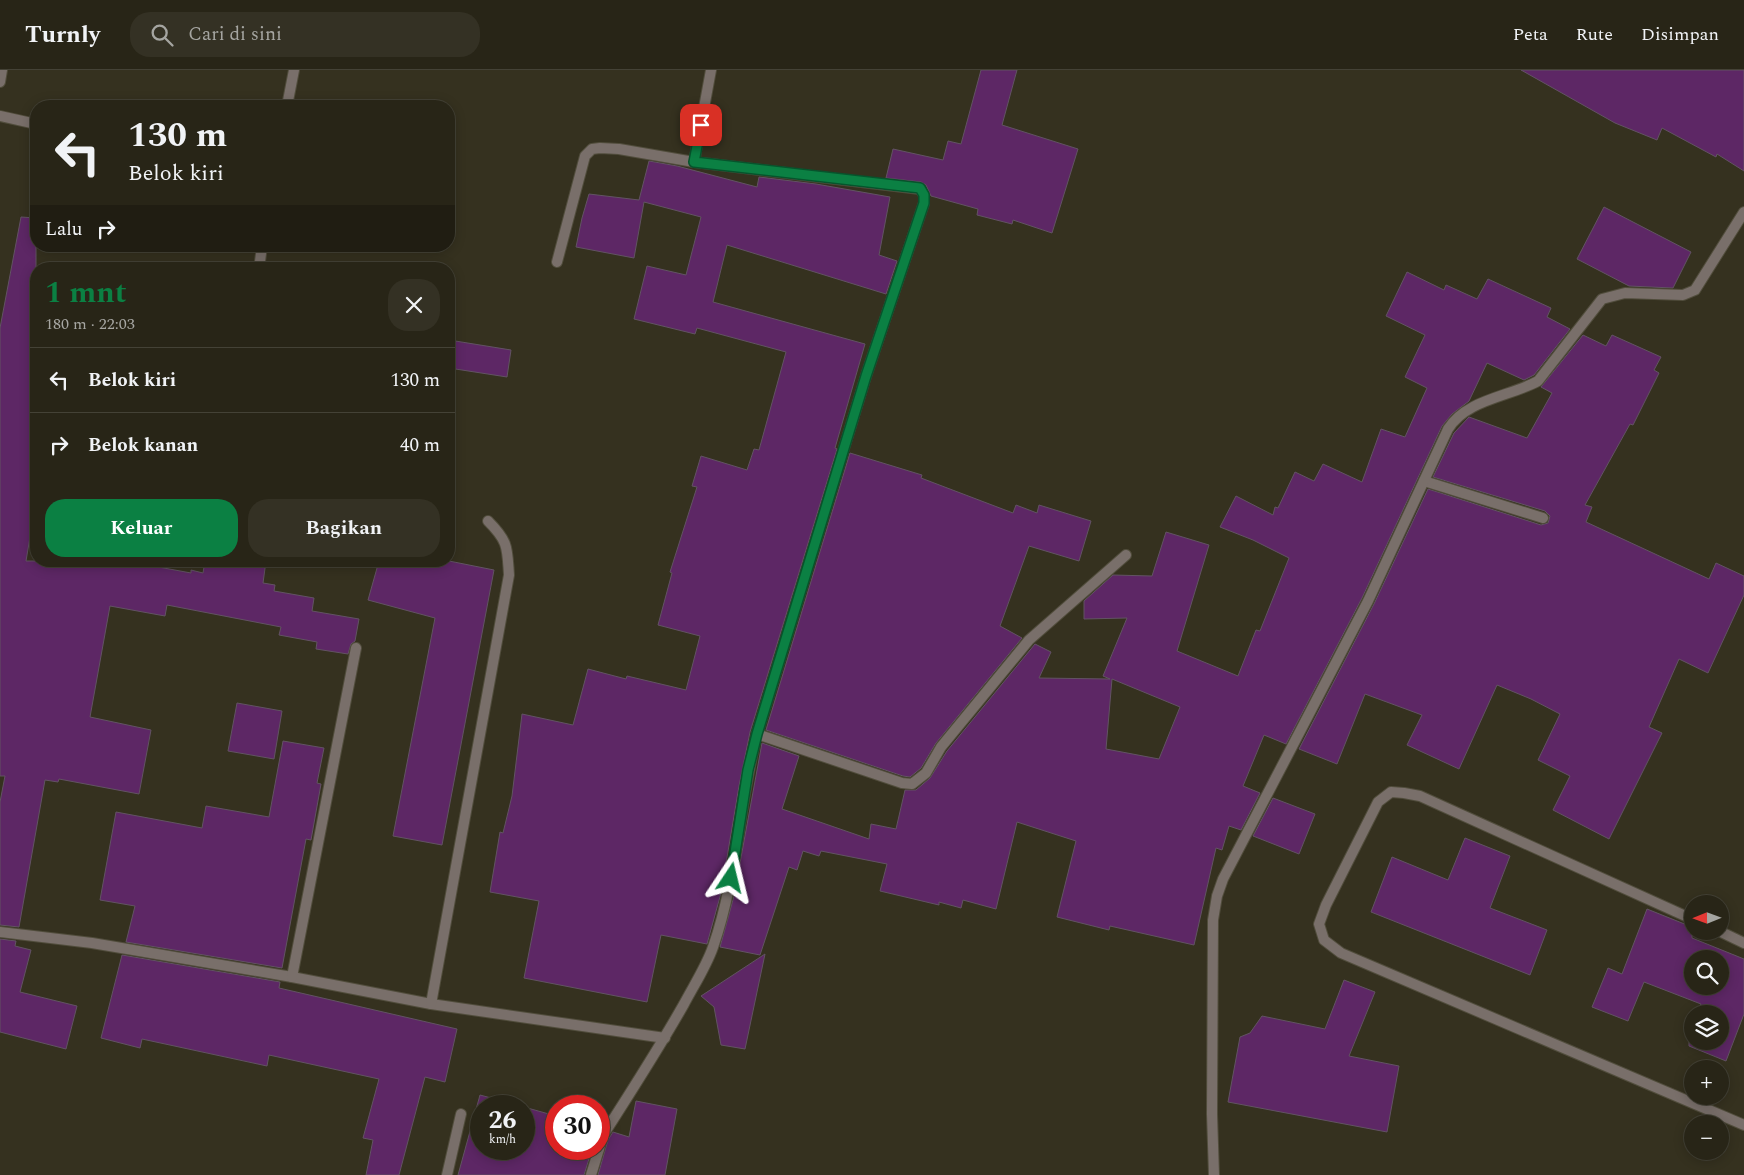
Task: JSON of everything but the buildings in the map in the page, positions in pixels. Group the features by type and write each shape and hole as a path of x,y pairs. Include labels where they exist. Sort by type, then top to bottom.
{"street":[{"path":"0,82 2,70"},
{"path":"288,100 294,70"},
{"path":"694,162 711,70"},
{"path":"0,116 30,123"},
{"path":"557,262 585,156 592,149 619,149 694,162 920,188 924,195 924,203 866,376 757,734 748,770 731,878 714,945 708,962 665,1038 610,1124"},
{"path":"1214,1175 1212,1114 1213,930 1217,896 1223,879 1368,601 1448,429 1453,420 1485,402 1530,386 1538,381 1602,299 1624,293 1683,295 1696,290 1744,212"},
{"path":"1424,481 1543,518"},
{"path":"431,1004 509,575 507,545 501,534 488,521"},
{"path":"757,734 902,783 912,784 926,773 940,747 1029,640 1126,555"},
{"path":"292,977 356,648"},
{"path":"1684,915 1420,796 1390,792 1378,802 1326,905 1320,924 1324,940 1341,953 1744,1125"},
{"path":"0,932 92,943 292,977 431,1004 665,1038"},
{"path":"1729,936 1744,943"},
{"path":"446,1175 461,1114"},
{"path":"591,1175 596,1160"}],"route":[{"path":"701,125 694,162 920,188 924,195 924,203 866,376 757,734 748,770 731,878"}]}
